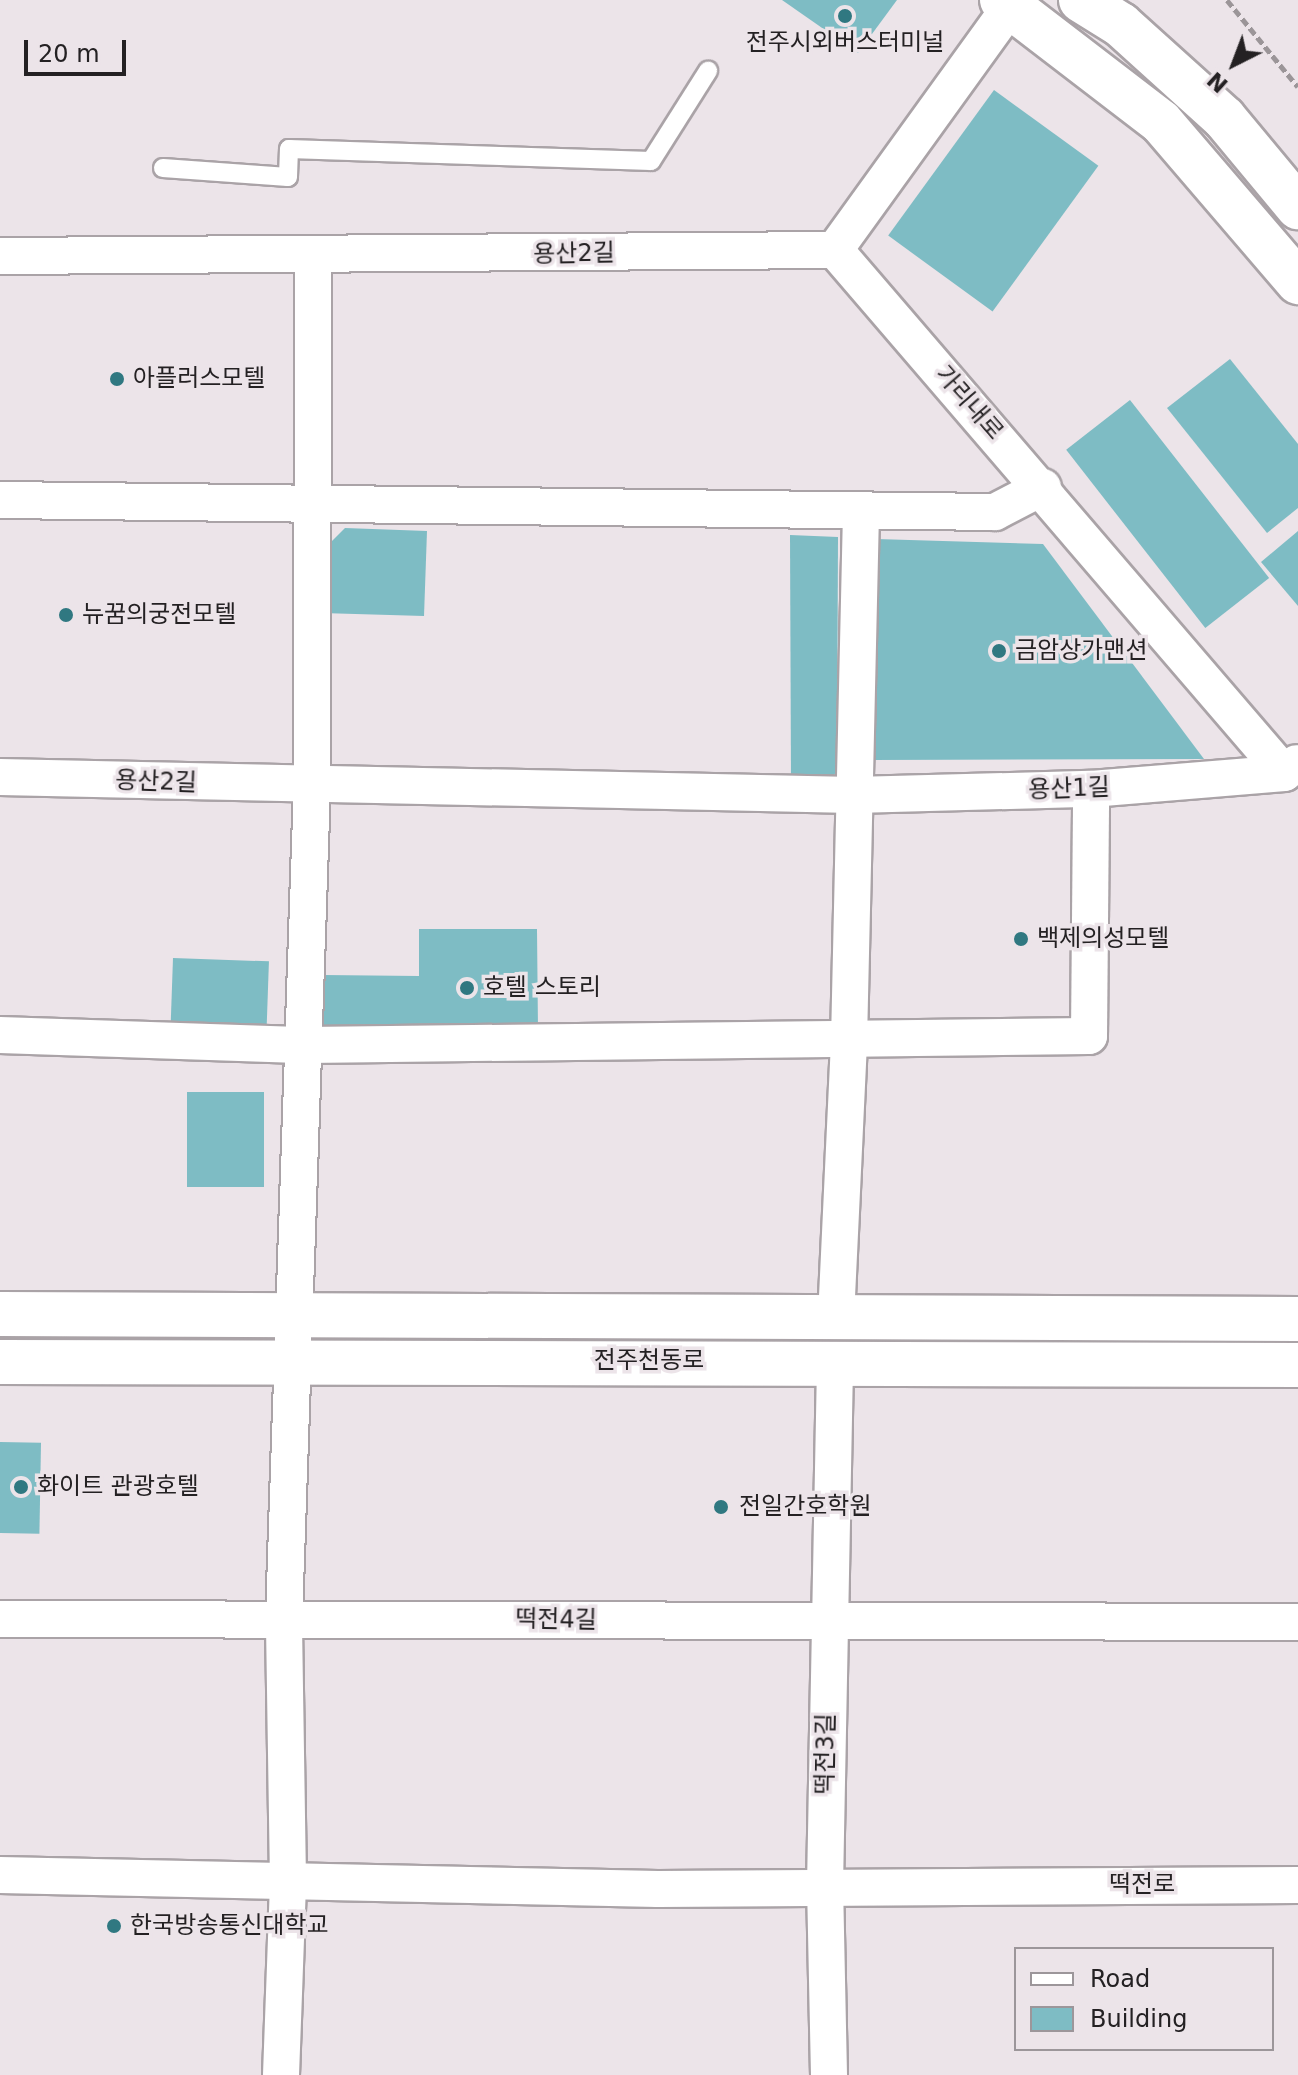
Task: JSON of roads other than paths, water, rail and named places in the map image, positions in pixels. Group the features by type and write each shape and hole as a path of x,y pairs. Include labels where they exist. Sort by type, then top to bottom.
{"street":[{"path":"1081,0 1124,12 1224,118 1298,207"},
{"path":"835,250 1009,2 1161,122 1298,282"},
{"name":"용산2길","path":"0,256 313,258 835,250"},
{"name":"가리내로","path":"835,250 1291,768"},
{"path":"281,2075 288,1880 284,1617 292,1337 307,1045 312,786 309,506 313,258"},
{"path":"0,500 861,513 995,512 1043,487"},
{"path":"836,1318 849,1041 861,513"},
{"name":"용산1길","path":"582,788 854,795 1091,789 1291,768"},
{"name":"용산2길","path":"0,777 312,786 582,788"},
{"path":"0,1035 307,1045 1089,1036 1091,789"},
{"path":"1251,1318 1255,1296 1298,1296"},
{"name":"전주천동로","path":"0,1314 292,1337 835,1363 1298,1365"},
{"name":"전주천동로","path":"0,1362 292,1337 836,1318 1298,1319"},
{"name":"떡전3길","path":"829,2075 825,1886 835,1363"},
{"name":"떡전4길","path":"0,1619 284,1617 828,1622"},
{"path":"828,1622 1298,1622"},
{"path":"0,1875 658,1889 825,1886"},
{"name":"떡전로","path":"825,1886 1298,1885"}],"lane":[{"path":"163,168 288,177 289,149 651,161 708,71"}],"place":[{"name":"전주시외버스터미널","path":"845,16"},
{"name":"아플러스모텔","path":"117,379"},
{"name":"뉴꿈의궁전모텔","path":"66,615"},
{"name":"금암상가맨션","path":"999,651"},
{"name":"백제의성모텔","path":"1021,939"},
{"name":"호텔 스토리","path":"467,988"},
{"name":"화이트 관광호텔","path":"21,1487"},
{"name":"전일간호학원","path":"721,1507"},
{"name":"한국방송통신대학교","path":"114,1926"}]}
